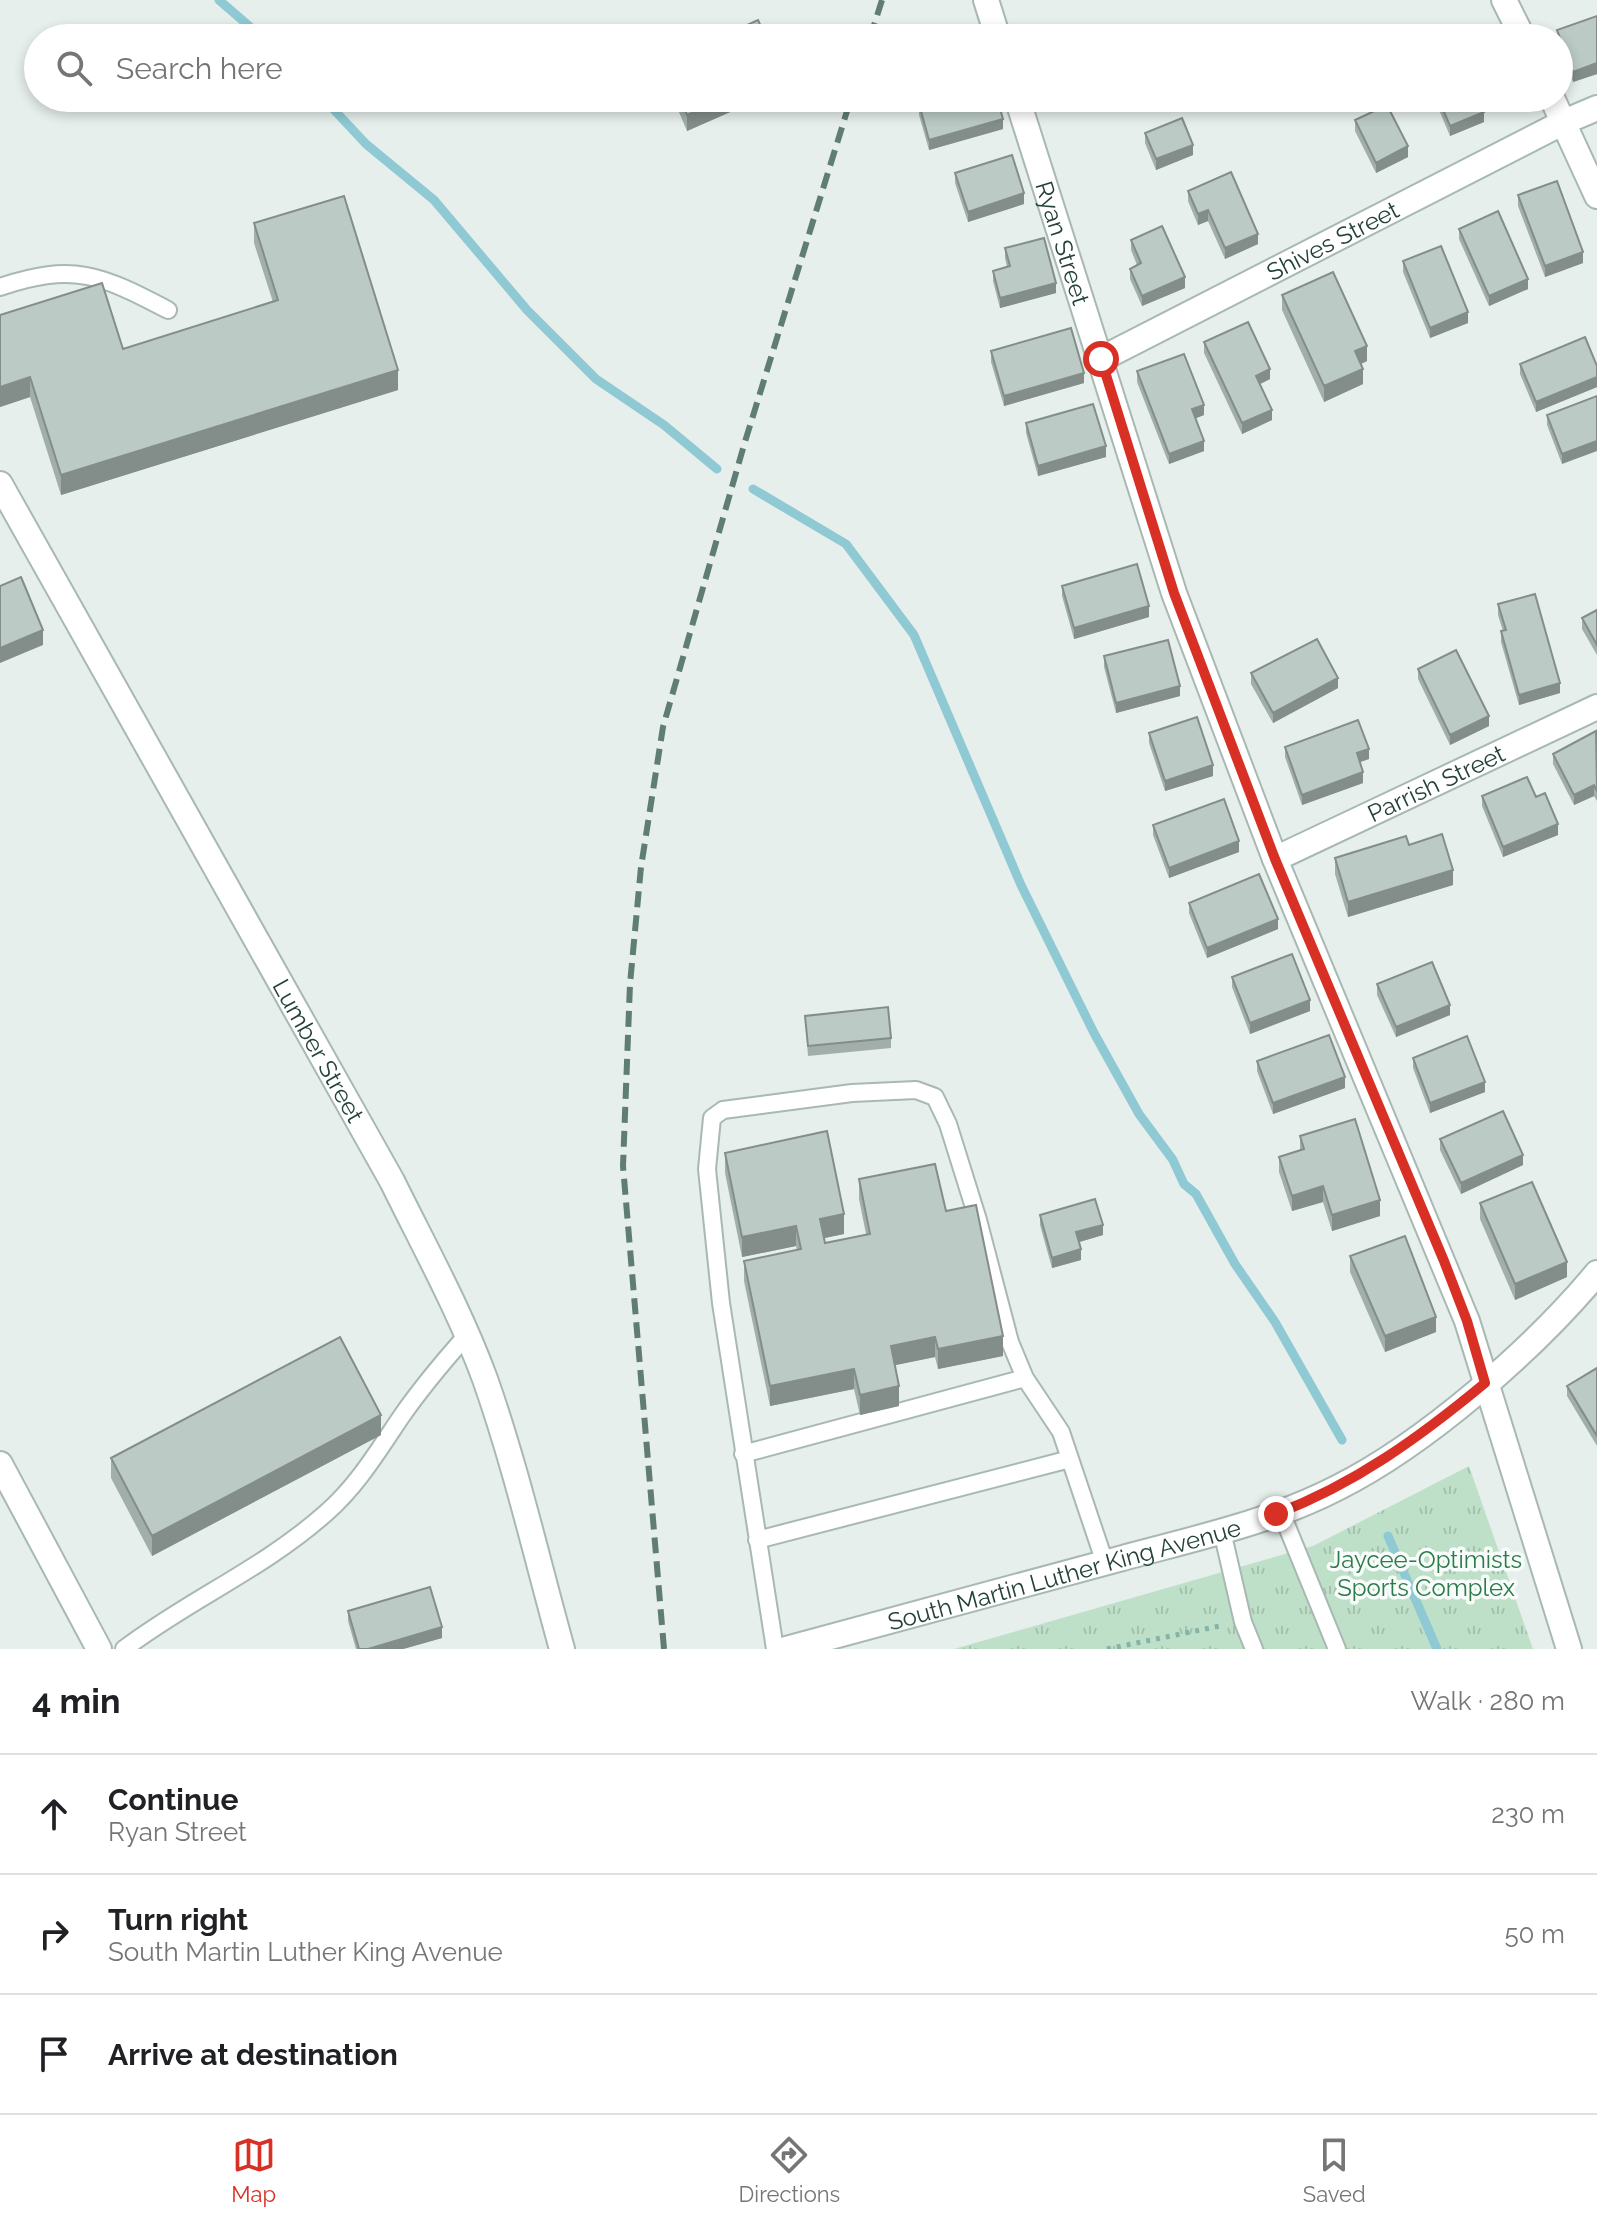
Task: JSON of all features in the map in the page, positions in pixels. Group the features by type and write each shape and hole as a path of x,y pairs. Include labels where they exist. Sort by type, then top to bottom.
{"street":[{"path":"986,0 994,24"},
{"path":"1504,0 1516,24"},
{"name":"Shives Street","path":"1101,359 1564,122 1597,108"},
{"name":"Ryan Street","path":"1022,112 1174,593 1275,859 1467,1321 1569,1649"},
{"path":"1559,112 1597,196"},
{"name":"Lumber Street","path":"0,484 392,1181 466,1336 489,1393 562,1649"},
{"name":"Parrish Street","path":"1275,859 1597,707"},
{"name":"South Martin Luther King Avenue","path":"786,1649 1222,1531 1333,1491 1432,1426 1485,1383 1557,1317 1597,1273"},
{"path":"0,1464 99,1649"}],"lane":[{"path":"0,287 31,276 69,272 117,284 168,310"},
{"path":"775,1649 721,1303 707,1169 712,1118 723,1110 852,1093 916,1090 935,1097 948,1124 978,1220 1010,1342 1025,1378 1061,1432 1105,1563"},
{"path":"124,1649 155,1625 266,1561 328,1512 367,1469 430,1377 466,1336"},
{"path":"743,1454 1025,1378"},
{"path":"757,1540 1070,1459"},
{"path":"1281,1512 1337,1649"},
{"path":"1222,1531 1243,1622 1254,1649"}],"path":[{"path":"1107,1649 1243,1622"}],"green space":[{"name":"Jaycee-Optimists Sports Complex","path":"1469,1466 1533,1649 954,1649 1313,1546"}],"building":[{"path":"1597,16 1597,63 1573,72 1573,24"},
{"path":"921,112 1001,112 1003,119 929,140"},
{"path":"1372,112 1391,112 1408,146 1376,163 1355,120"},
{"path":"1444,112 1484,112 1450,126"},
{"path":"1182,118 1193,145 1156,159 1145,133"},
{"path":"1012,155 1024,193 968,212 955,173"},
{"path":"1231,172 1258,234 1225,248 1208,210 1198,214 1188,191"},
{"path":"1557,181 1583,252 1545,266 1518,195"},
{"path":"344,196 398,370 61,475 30,377 0,387 0,315 102,283 123,349 278,300 254,223"},
{"path":"1498,211 1528,279 1489,296 1459,229"},
{"path":"1162,226 1185,277 1142,296 1130,269 1141,263 1131,240"},
{"path":"1044,238 1056,283 1000,298 993,271 1010,266 1005,248"},
{"path":"1441,246 1468,312 1430,328 1403,261"},
{"path":"1333,272 1367,346 1355,351 1363,369 1324,386 1282,295"},
{"path":"1248,322 1270,369 1256,376 1272,410 1242,423 1204,342"},
{"path":"1071,328 1084,373 1004,396 991,351"},
{"path":"1585,337 1597,366 1597,377 1536,402 1520,364"},
{"path":"1184,354 1204,405 1192,409 1204,441 1169,454 1137,371"},
{"path":"1597,396 1597,441 1562,454 1547,415"},
{"path":"1093,404 1106,446 1038,466 1026,423"},
{"path":"1137,564 1149,606 1074,628 1062,586"},
{"path":"21,577 43,630 0,648 0,586"},
{"path":"1535,594 1560,683 1519,695 1501,631 1506,630 1498,604"},
{"path":"1597,610 1597,645 1582,618"},
{"path":"1317,639 1338,678 1273,713 1251,673"},
{"path":"1168,640 1180,686 1116,703 1104,656"},
{"path":"1456,650 1489,716 1450,735 1418,669"},
{"path":"1197,717 1213,765 1165,781 1149,733"},
{"path":"1358,720 1369,749 1357,753 1363,772 1302,795 1285,747"},
{"path":"1596,731 1597,791 1594,785 1574,795 1553,754"},
{"path":"1527,777 1536,797 1545,793 1558,824 1503,847 1482,796"},
{"path":"1224,799 1239,841 1169,868 1153,825"},
{"path":"1442,834 1453,870 1348,902 1335,858 1406,836 1409,845"},
{"path":"1259,874 1278,919 1207,948 1189,903"},
{"path":"1292,954 1310,1000 1250,1023 1232,977"},
{"path":"1432,962 1450,1005 1396,1027 1377,984"},
{"path":"888,1007 891,1038 808,1046 805,1016"},
{"path":"1329,1035 1345,1077 1273,1103 1257,1061"},
{"path":"1467,1036 1485,1082 1430,1103 1413,1058"},
{"path":"1503,1111 1523,1155 1461,1183 1440,1139"},
{"path":"1355,1119 1380,1200 1332,1215 1323,1186 1292,1196 1279,1157 1304,1149 1300,1136"},
{"path":"827,1131 844,1214 820,1219 825,1243 870,1234 859,1179 935,1164 946,1211 976,1205 1003,1336 938,1349 935,1337 891,1346 899,1386 860,1395 854,1369 770,1386 744,1261 801,1249 796,1226 742,1237 725,1153"},
{"path":"1532,1182 1567,1262 1515,1284 1480,1203"},
{"path":"1095,1199 1103,1225 1076,1232 1081,1249 1052,1258 1040,1215"},
{"path":"1405,1236 1436,1317 1385,1336 1350,1256"},
{"path":"340,1337 381,1415 152,1536 111,1458"},
{"path":"1597,1368 1597,1436 1567,1386"},
{"path":"430,1587 442,1627 359,1649 348,1611"}],"waterway":[{"path":"219,0 247,24"},
{"path":"336,112 366,144 434,200 527,310 596,379 664,425 717,469"},
{"path":"753,489 846,544 914,635 1021,885 1094,1033 1139,1114 1173,1160 1184,1184 1196,1194 1235,1264 1275,1322 1342,1440"},
{"path":"1388,1536 1437,1649"}],"railway":[{"path":"874,24 882,0"},
{"path":"664,1649 623,1166 630,984 641,867 663,727 744,445 847,112"}],"route":[{"path":"1101,359 1174,593 1275,859 1444,1261 1467,1321 1485,1383 1432,1426 1375,1466 1340,1487 1276,1514"}]}
